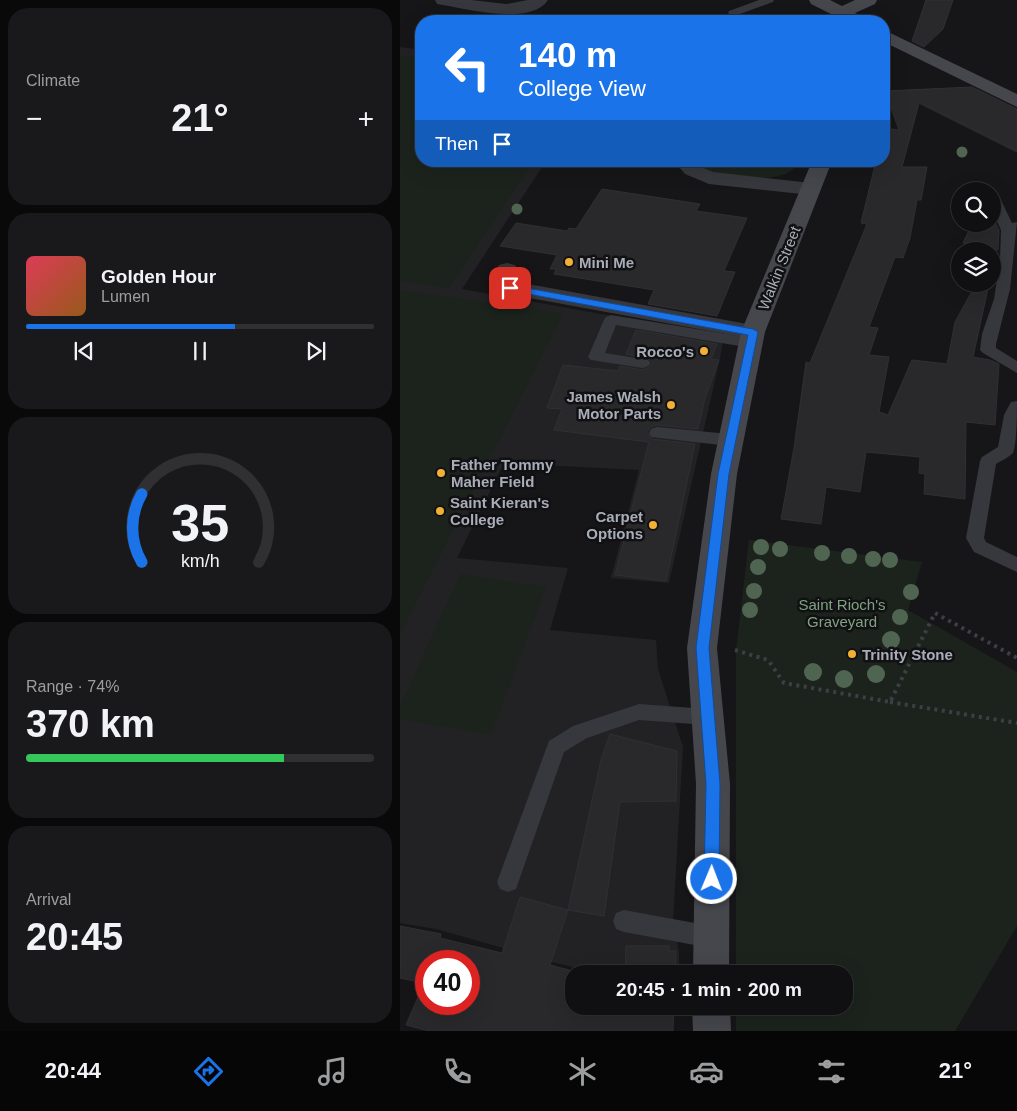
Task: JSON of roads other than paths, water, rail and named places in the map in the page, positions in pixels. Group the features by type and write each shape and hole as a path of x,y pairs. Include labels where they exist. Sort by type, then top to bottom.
{"street":[{"path":"443,0 507,9 520,9 534,5 540,0"},
{"path":"817,0 847,15"},
{"path":"842,12 869,0"},
{"path":"890,38 1017,101"},
{"path":"890,52 904,46"},
{"path":"689,167 709,178 811,189"},
{"name":"Walkin Street","path":"711,965 713,784 702,648 729,440 752,338 820,167"},
{"path":"507,270 501,282 510,288 752,338"},
{"path":"711,1015 712,1031"}],"lane":[{"path":"733,13 769,0"},
{"path":"1001,210 1013,228 998,310 987,338 988,350 1017,368"},
{"path":"643,362 596,357 611,320 752,338"},
{"path":"1017,406 1012,415 1006,450 988,461 975,538 980,547 1017,565"},
{"path":"658,433 729,440"},
{"path":"508,882 556,747 580,732 639,712 707,717"},
{"path":"624,921 711,937"}],"place":[{"name":"Mini Me","path":"569,262"},
{"name":"Rocco's","path":"704,351"},
{"name":"James Walsh Motor Parts","path":"671,405"},
{"name":"Father Tommy Maher Field","path":"441,473"},
{"name":"Saint Kieran's College","path":"440,511"},
{"name":"Carpet Options","path":"653,525"},
{"name":"Trinity Stone","path":"852,654"}],"park label":[{"name":"Saint Rioch's Graveyard","path":"842,612"}]}
